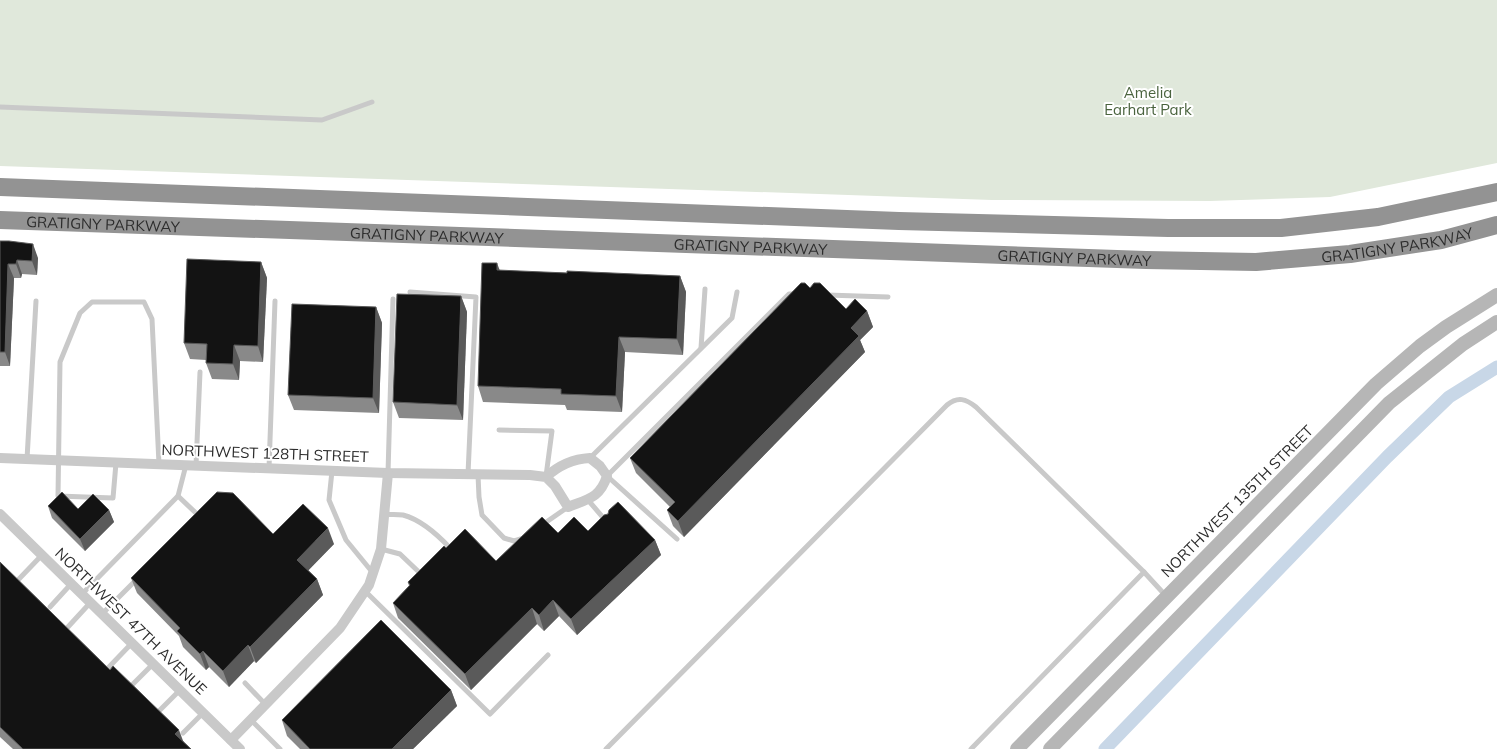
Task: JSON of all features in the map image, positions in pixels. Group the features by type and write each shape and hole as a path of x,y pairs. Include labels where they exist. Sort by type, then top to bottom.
{"highway":[{"name":"GRATIGNY PARKWAY","path":"0,187 899,221 1168,228 1281,228 1378,218 1497,192"},
{"name":"GRATIGNY PARKWAY","path":"0,220 1146,260 1256,262 1365,252 1442,240 1497,225"}],"main road":[{"name":"NORTHWEST 135TH STREET","path":"1018,749 1166,596 1376,384 1420,346 1446,327 1497,295"},
{"path":"1050,749 1389,403 1463,344 1497,322"},
{"path":"1166,596 1183,613"}],"street":[{"name":"NORTHWEST 128TH STREET","path":"0,458 388,473 530,475 546,477"},
{"path":"590,458 600,466 607,476 604,485 598,493 588,500 568,507 555,486 546,477 555,469 569,462 590,458"},
{"path":"231,740 340,628 369,585 381,548 388,473"},
{"name":"NORTHWEST 47TH AVENUE","path":"0,514 240,749"}],"lane":[{"path":"0,107 322,120 372,102"},
{"path":"700,348 705,289"},
{"path":"410,292 476,297 473,475 482,515 504,538 509,540 522,539 528,535"},
{"path":"590,458 732,318 737,292"},
{"path":"677,539 607,476 789,294 804,294"},
{"path":"819,295 888,297"},
{"path":"388,473 393,298"},
{"path":"27,459 36,301"},
{"path":"269,468 275,301"},
{"path":"116,463 113,498 58,496 57,460 60,362 80,313 92,302 144,302 152,319 159,464"},
{"path":"82,594 178,496 191,465 200,372"},
{"path":"606,749 947,405 956,400 966,400 976,407 1144,572 1166,596"},
{"path":"498,430 552,431 546,477"},
{"path":"332,471 329,500 346,540 373,573"},
{"path":"178,496 199,516 193,522"},
{"path":"588,500 611,526"},
{"path":"539,527 568,507"},
{"path":"384,514 403,516 422,524 438,536 451,549"},
{"path":"381,548 400,554 422,575"},
{"path":"18,580 42,555"},
{"path":"971,749 1144,572"},
{"path":"102,614 140,576"},
{"path":"50,607 71,584"},
{"path":"365,591 490,714 548,655"},
{"path":"67,628 90,602"},
{"path":"108,668 132,643"},
{"path":"132,685 153,664"},
{"path":"245,683 266,705"},
{"path":"160,710 180,690"},
{"path":"183,733 203,713"},
{"path":"251,720 280,749"}],"green space":[{"name":"Amelia Earhart Park","path":"0,0 1497,0 1497,163 1330,197 1210,201 992,200 0,166"}],"building":[{"path":"0,241 33,244 32,261 17,260 16,264 8,264 5,352 0,352"},
{"path":"187,259 261,262 258,346 234,345 233,364 206,363 207,344 184,343"},
{"path":"482,263 497,263 497,270 567,273 567,271 680,276 677,339 619,337 616,396 561,394 561,389 478,386"},
{"path":"801,283 805,283 810,288 814,283 820,283 846,309 855,299 867,311 851,328 859,336 678,521 667,510 675,502 630,458"},
{"path":"397,294 461,296 457,405 393,402"},
{"path":"292,304 376,307 373,398 288,395"},
{"path":"62,492 78,509 93,494 109,510 80,539 48,506"},
{"path":"217,492 233,493 273,534 303,504 328,528 297,560 317,579 250,647 248,645 223,671 203,651 200,654 177,631 180,628 131,578"},
{"path":"618,502 655,540 571,619 553,600 539,615 532,608 465,674 393,603 410,585 408,582 444,546 446,548 465,529 496,561 542,517 558,533 574,517 588,531 604,515 608,514 609,510"},
{"path":"0,562 110,670 113,666 179,730 175,734 191,749 23,749 0,727"},
{"path":"381,620 451,690 392,749 310,749 282,720"}],"waterway":[{"path":"1105,749 1387,457 1449,397 1497,367"}]}
